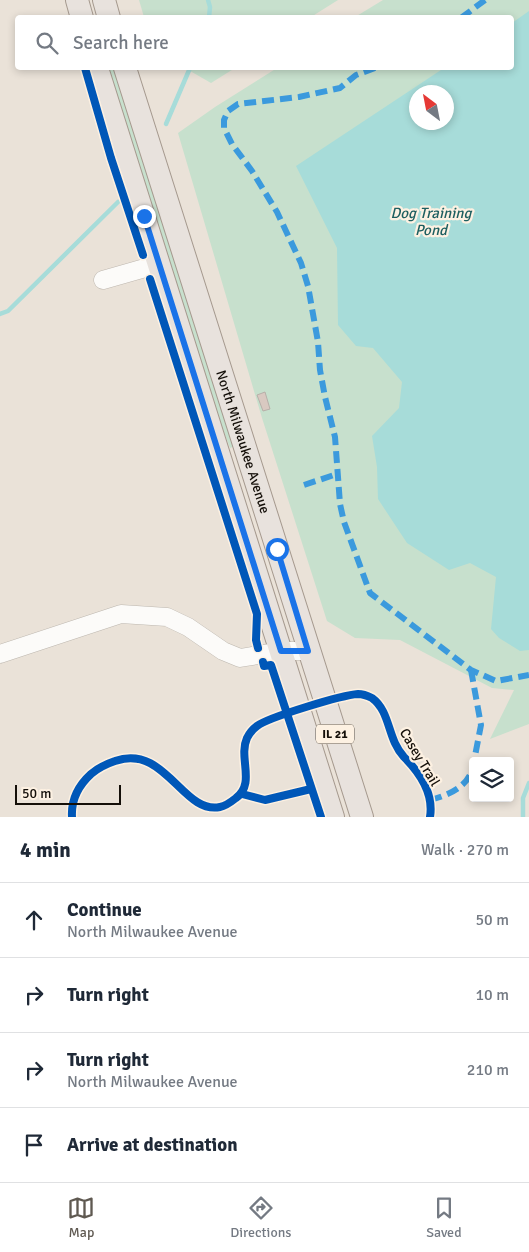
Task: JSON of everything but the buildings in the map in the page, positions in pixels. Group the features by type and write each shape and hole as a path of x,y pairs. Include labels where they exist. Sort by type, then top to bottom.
{"main road":[{"path":"77,0 81,15"},
{"path":"104,0 109,15"},
{"name":"North Milwaukee Avenue","path":"98,70 333,817"},
{"name":"North Milwaukee Avenue","path":"126,70 362,817"}],"lane":[{"path":"103,280 158,264"},
{"path":"0,654 121,614 166,617 188,627 223,651 240,658 281,651 308,651"}],"green space":[{"path":"139,0 338,0 314,15 143,15"},
{"path":"383,0 529,0 529,724 490,739 514,690 492,688 400,640 355,638 327,621 262,418 178,133 274,70 514,70 514,15 358,15"},
{"path":"107,70 116,70 235,446 230,448 213,404"},
{"path":"188,70 232,70 211,83"}],"water":[{"name":"Dog Training Pond","path":"529,11 529,650 520,651 499,638 491,629 496,577 470,563 449,570 407,543 378,499 377,467 372,436 399,408 402,382 373,348 356,346 338,325 337,248 296,166 409,91 409,130 454,130 454,85 418,85 441,70 514,70 514,22"}],"waterway":[{"path":"208,0 209,15"},
{"path":"166,124 189,70"},
{"path":"0,314 8,311 118,202"},
{"path":"523,817 523,798 529,783"}],"marked path":[{"path":"465,15 485,0"},
{"path":"370,70 356,75 340,88 299,97 238,104 228,111 224,120 224,128 232,144 252,171 277,212 301,263 308,286 318,342 320,370 335,437 340,504 344,522 370,593 471,670 496,681 529,675"},
{"path":"304,485 337,474"},
{"path":"471,670 481,725 475,757"},
{"path":"430,800 451,793 462,785 469,776"}],"cycle path":[{"path":"86,70 111,158 143,255"},
{"path":"150,279 257,614 256,640 258,648"},
{"path":"263,662 264,666 271,665 321,817"},
{"name":"Casey Trail","path":"72,817 77,793 91,774 112,762 132,758 147,762 160,770 195,801 207,807 224,806 236,798 242,792 245,785 245,746 248,736 256,727 276,717 306,707 358,694 372,698 383,711 394,742 420,777 428,792 431,808 430,817"},
{"path":"242,794 265,800 311,789"}],"route":[{"path":"144,216 281,651 308,651 277,549"}]}
